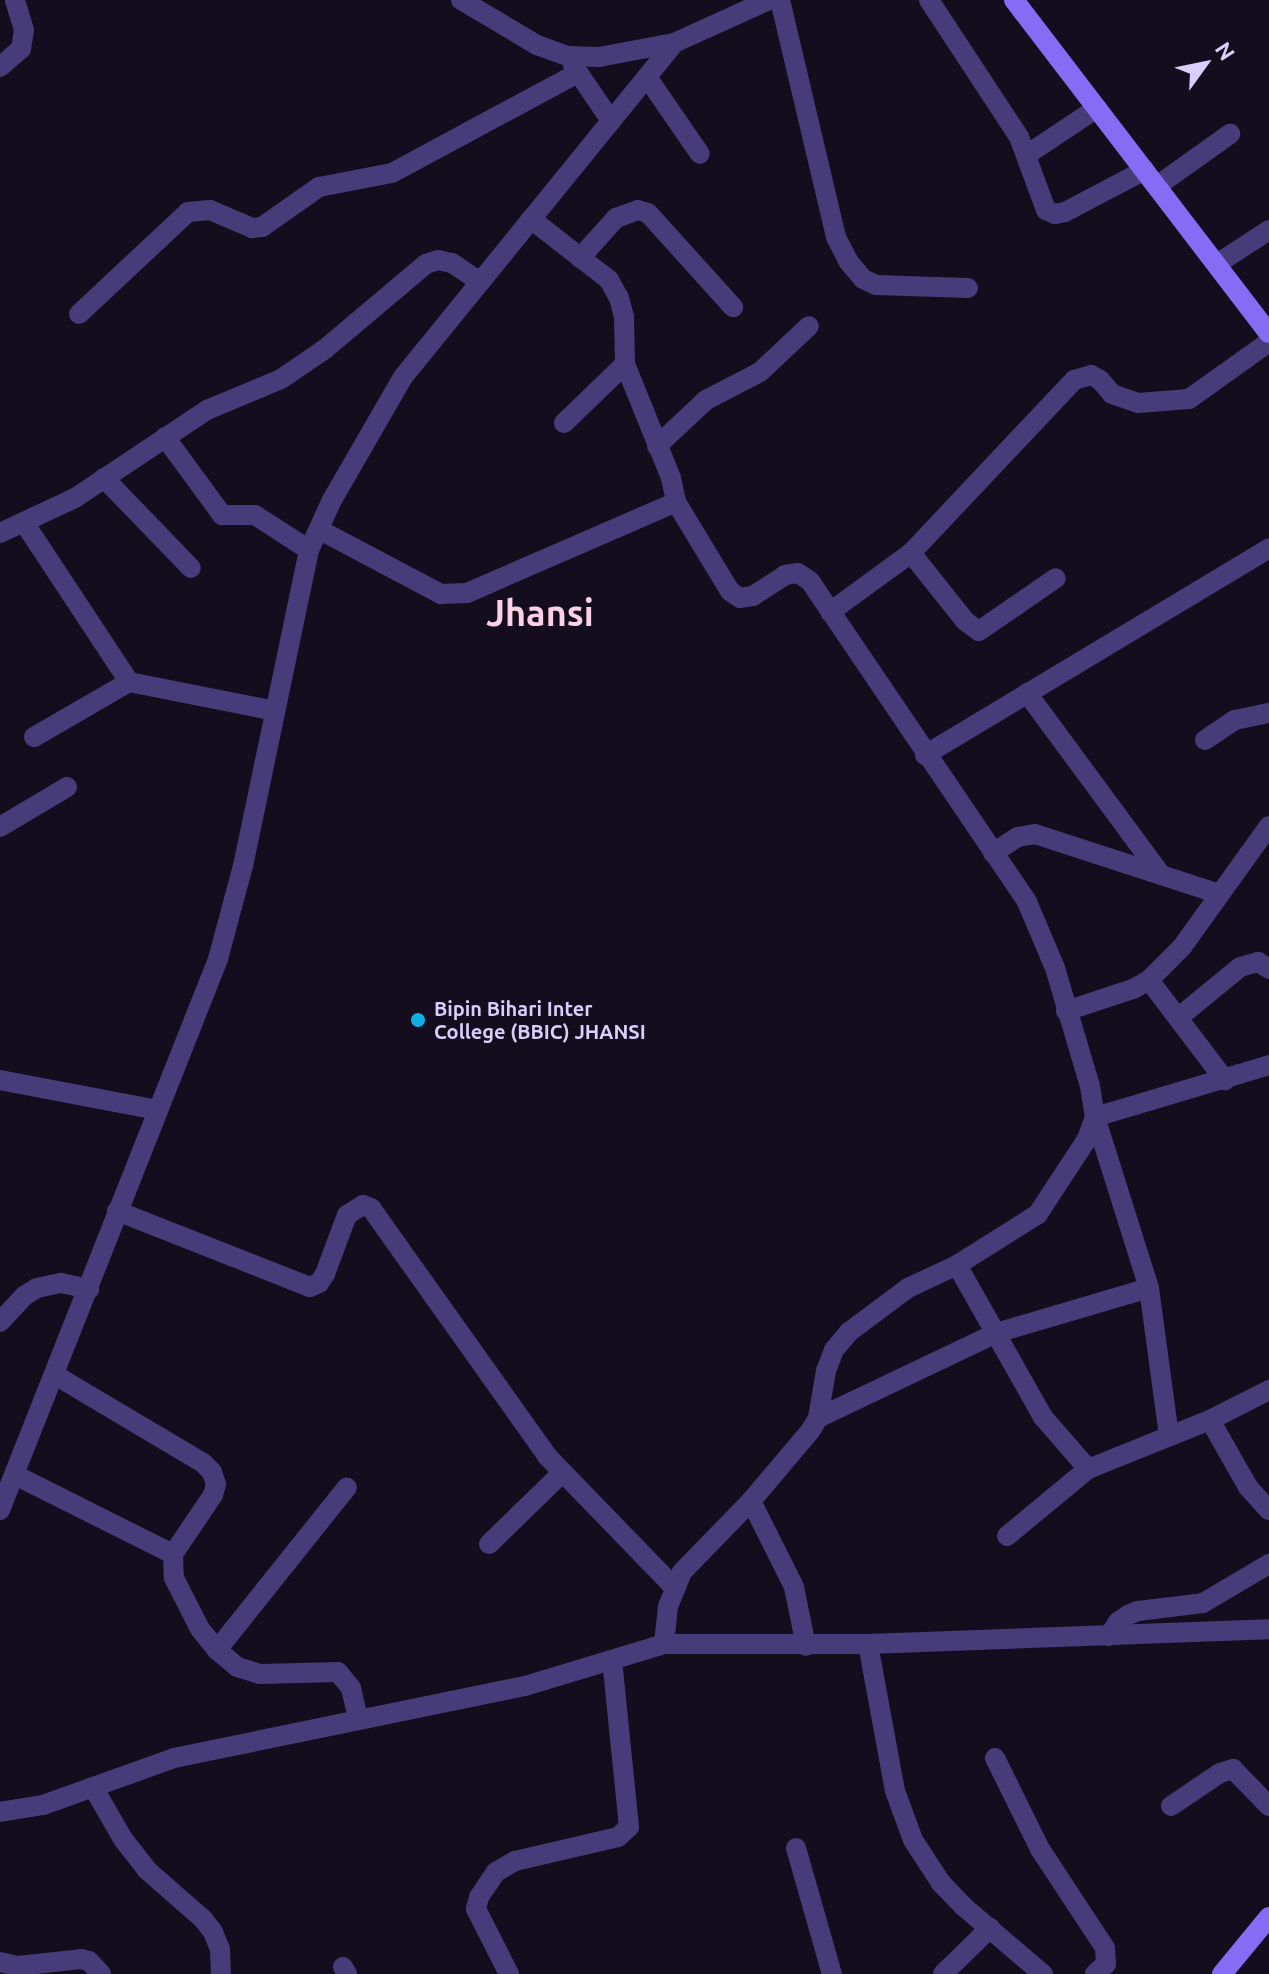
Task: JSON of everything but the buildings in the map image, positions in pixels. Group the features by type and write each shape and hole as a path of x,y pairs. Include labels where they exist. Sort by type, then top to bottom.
{"street":[{"path":"0,67 21,49 24,30 15,0"},
{"path":"473,2 537,45 567,56 599,57 674,43 769,0"},
{"path":"780,0 836,237 848,261 863,279 876,285 968,288"},
{"path":"929,0 1028,154 1046,210 1055,214 1065,212 1151,178 1230,134"},
{"path":"1014,0 1269,333"},
{"path":"0,1510 218,959 243,866 309,550 332,500 403,377 674,43"},
{"path":"567,56 611,121"},
{"path":"79,314 188,212 210,210 252,228 262,227 319,187 392,173 578,73"},
{"path":"647,77 700,154"},
{"path":"1028,154 1097,108"},
{"path":"580,258 616,218 638,210 648,213 733,307"},
{"path":"531,219 609,280 619,298 625,364 676,502 730,591 740,598 753,596 785,575 798,573 810,581 1027,902 1046,943 1090,1086 1095,1117 1149,1288 1169,1436"},
{"path":"1217,264 1269,230"},
{"path":"0,533 25,524 104,478 207,410 281,379 304,364 426,264 438,260 452,263 480,282"},
{"path":"657,446 706,400 760,372 809,326"},
{"path":"830,612 911,553 1074,380 1091,375 1112,394 1138,403 1189,399 1269,342"},
{"path":"564,423 625,364"},
{"path":"165,437 222,515 255,515 309,550"},
{"path":"104,478 191,568"},
{"path":"320,530 441,594 467,593 676,502"},
{"path":"25,524 129,682"},
{"path":"925,755 1269,548"},
{"path":"911,553 965,621 979,631 1056,578"},
{"path":"34,737 129,682 275,711"},
{"path":"1027,693 1161,875"},
{"path":"1205,740 1235,720 1269,713"},
{"path":"0,827 67,787"},
{"path":"1066,1011 1133,989 1149,980 1182,947 1269,826"},
{"path":"993,853 1018,837 1035,834 1220,894"},
{"path":"1178,1018 1240,967 1258,962 1269,969"},
{"path":"1149,980 1225,1080"},
{"path":"1095,1117 1269,1065"},
{"path":"0,1080 158,1110"},
{"path":"818,1418 826,1371 834,1350 849,1332 908,1288 957,1265 1038,1214 1087,1139 1095,1117"},
{"path":"117,1211 310,1287 319,1283 325,1274 347,1215 363,1205 371,1208 562,1473 674,1587"},
{"path":"957,1265 1043,1417 1088,1469"},
{"path":"0,1322 24,1296 37,1288 61,1283 89,1289"},
{"path":"664,1644 668,1606 682,1572 751,1501 818,1418 996,1333 1149,1288"},
{"path":"55,1375 203,1463 212,1472 216,1484 213,1495 173,1554 174,1578 200,1629 217,1650 237,1667 260,1674 338,1672 351,1688 358,1718"},
{"path":"1007,1536 1088,1469 1210,1420 1269,1390"},
{"path":"1210,1420 1248,1487 1269,1510"},
{"path":"489,1544 562,1473"},
{"path":"15,1475 173,1554"},
{"path":"217,1650 347,1487"},
{"path":"751,1501 794,1587 806,1646"},
{"path":"1109,1636 1118,1622 1128,1615 1203,1603 1269,1564"},
{"path":"0,1812 43,1805 174,1758 525,1686 664,1644 806,1646 1269,1629"},
{"path":"868,1644 895,1791 913,1840 941,1883 1043,1974"},
{"path":"509,1974 476,1909 487,1882 496,1872 515,1861 618,1837 629,1827 612,1660"},
{"path":"995,1758 1040,1849 1105,1948 1106,1964 1095,1974"},
{"path":"1171,1806 1227,1769 1233,1769 1269,1806"},
{"path":"93,1787 123,1839 147,1870 203,1919 213,1932 220,1949 221,1974"},
{"path":"796,1848 832,1974"},
{"path":"1222,1974 1269,1917"},
{"path":"943,1974 990,1928"},
{"path":"0,1962 18,1966 81,1959 89,1961 101,1974"}],"place":[{"name":"Bipin Bihari Inter College (BBIC) JHANSI","path":"418,1020"}],"district":[{"name":"Jhansi","path":"540,613"}]}
